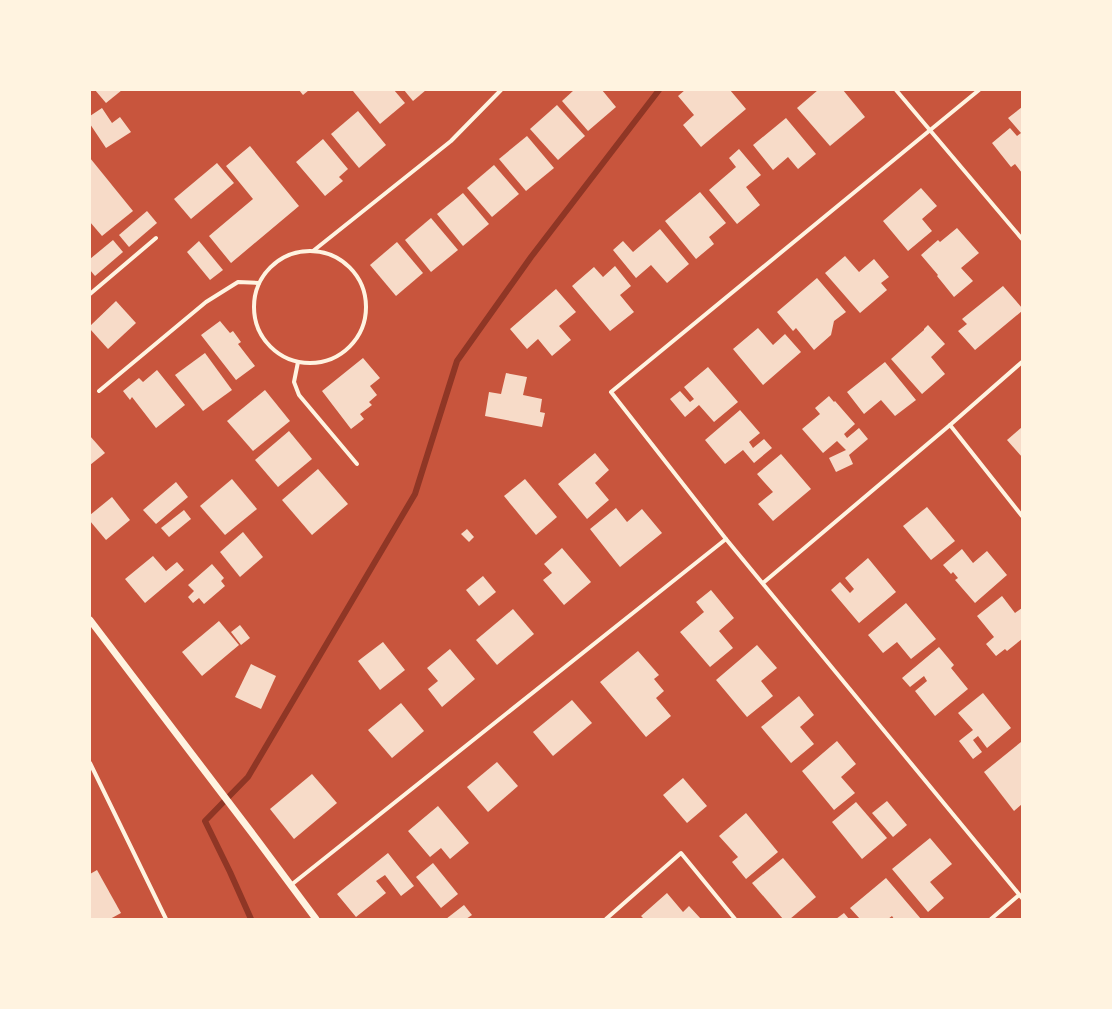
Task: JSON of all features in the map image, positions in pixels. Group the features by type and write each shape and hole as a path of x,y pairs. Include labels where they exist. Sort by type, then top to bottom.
{"street":[{"path":"313,251 451,141 501,90"},
{"path":"896,90 1022,239"},
{"path":"979,90 611,392 726,539 1021,896 991,919"},
{"path":"90,294 156,238"},
{"path":"313,251 331,255 347,265 359,279 365,297 366,315 360,333 349,348 334,358 316,363 298,362 281,355 267,343 257,327 254,308 256,290 267,271 278,261 295,253 313,251"},
{"path":"99,391 206,302 238,282 259,283"},
{"path":"298,362 294,382 299,395 357,464"},
{"path":"763,584 1022,362"},
{"path":"950,425 1022,516"},
{"path":"290,885 726,539"},
{"path":"90,620 316,919"},
{"path":"90,763 166,919"},
{"path":"606,919 681,853 735,919"}],"building":[{"path":"95,90 122,90 106,103"},
{"path":"299,90 309,90 303,95"},
{"path":"394,90 405,103 380,124 353,91"},
{"path":"404,90 426,90 413,101"},
{"path":"574,90 602,90 616,107 588,131 562,101"},
{"path":"685,90 730,90 746,109 701,147 683,125 694,115 678,96"},
{"path":"818,90 843,90 865,117 830,146 797,108"},
{"path":"557,105 585,136 558,160 530,129"},
{"path":"1022,107 1022,173 1015,164 1011,167 992,143 1010,128 1017,136 1021,133 1008,118"},
{"path":"102,108 112,123 120,117 131,132 106,148 90,124 90,116"},
{"path":"358,111 386,145 359,168 331,134"},
{"path":"786,118 816,154 798,169 788,157 773,170 753,145"},
{"path":"527,136 554,168 526,191 499,159"},
{"path":"323,139 348,169 339,177 343,181 325,196 296,162"},
{"path":"250,146 299,206 231,263 209,236 253,199 226,166"},
{"path":"739,149 761,175 746,187 760,205 737,224 709,190 736,167 729,158"},
{"path":"90,158 133,211 102,236 90,222"},
{"path":"217,163 234,183 191,219 174,199"},
{"path":"494,165 519,194 492,217 467,188"},
{"path":"921,188 937,206 922,219 932,231 908,251 883,221"},
{"path":"700,192 726,223 709,237 714,244 696,259 665,221"},
{"path":"463,193 489,224 463,246 437,214"},
{"path":"147,211 157,223 129,247 119,235"},
{"path":"431,218 458,250 431,272 405,240"},
{"path":"957,228 979,253 961,268 973,281 954,297 921,255 938,240 940,242"},
{"path":"660,229 689,264 667,283 651,265 636,278 613,250 623,241 633,252"},
{"path":"113,240 123,252 95,276 90,270 90,259"},
{"path":"199,241 223,270 210,280 187,252"},
{"path":"397,242 423,273 396,296 370,265"},
{"path":"845,256 859,272 874,259 889,277 881,283 887,290 860,313 825,273"},
{"path":"615,266 631,286 620,295 634,312 610,331 572,286 594,267 603,277"},
{"path":"817,278 846,312 834,321 831,335 814,350 796,328 793,331 777,312"},
{"path":"1003,286 1022,308 1022,311 975,350 958,331 967,324 962,319"},
{"path":"556,289 576,312 559,326 571,340 552,356 538,339 527,349 510,329"},
{"path":"116,301 136,323 108,349 90,329 90,326"},
{"path":"220,321 230,333 233,331 241,342 238,344 255,366 236,380 201,335"},
{"path":"928,325 945,344 931,357 945,374 922,394 891,359"},
{"path":"758,328 773,345 785,334 801,352 763,385 733,349"},
{"path":"205,353 232,390 203,411 175,375"},
{"path":"363,358 380,378 370,386 377,395 369,402 372,405 360,414 364,419 351,429 322,391"},
{"path":"885,362 916,400 895,416 881,400 864,414 847,392"},
{"path":"708,367 738,402 714,422 699,405 685,417 670,399 680,391 690,402 694,399 684,387"},
{"path":"157,370 185,405 156,428 132,397 130,400 123,391 139,378 143,382"},
{"path":"506,373 527,377 523,395 542,399 540,412 545,413 542,427 485,416 489,392 501,394"},
{"path":"265,390 290,421 253,451 227,421"},
{"path":"829,396 855,424 844,434 847,438 859,428 868,439 849,455 853,464 836,472 829,458 846,450 837,441 823,453 802,429 820,414 815,408"},
{"path":"740,410 760,433 749,442 753,448 764,439 772,448 754,463 743,450 725,464 705,440"},
{"path":"1022,427 1022,457 1007,440"},
{"path":"289,431 312,459 278,487 255,460"},
{"path":"90,436 105,453 90,465"},
{"path":"595,453 609,470 595,483 609,500 587,519 558,484"},
{"path":"781,454 811,489 773,521 758,504 773,492 757,474"},
{"path":"318,469 348,504 312,535 282,500"},
{"path":"232,479 257,509 225,535 200,506"},
{"path":"525,479 557,517 536,535 504,496"},
{"path":"176,482 188,497 156,524 143,510"},
{"path":"112,497 130,520 106,540 90,521 90,515"},
{"path":"927,507 955,541 931,560 903,526"},
{"path":"616,508 627,522 642,509 662,533 620,567 590,529"},
{"path":"184,510 191,519 169,537 161,528"},
{"path":"467,529 474,537 469,542 461,534"},
{"path":"243,532 263,557 240,577 220,552"},
{"path":"562,548 591,582 564,605 543,580 552,573 544,564"},
{"path":"962,549 973,563 987,551 1007,575 975,603 955,580 958,578 953,572 951,574 943,565"},
{"path":"153,556 166,571 177,562 184,570 145,603 125,579"},
{"path":"868,558 896,592 859,623 831,590 840,582 850,593 854,589 845,578"},
{"path":"212,564 224,578 221,581 225,586 204,604 199,598 193,603 188,597 194,591 188,585"},
{"path":"483,576 496,592 479,606 466,590"},
{"path":"711,590 734,618 719,631 733,648 710,667 680,632 704,612 696,602"},
{"path":"1002,596 1015,613 1022,608 1022,639 1007,651 1005,649 996,656 986,644 994,637 977,616"},
{"path":"906,603 936,639 911,659 897,642 883,653 868,635"},
{"path":"513,609 534,634 497,665 476,640"},
{"path":"219,621 239,645 202,676 182,652"},
{"path":"240,625 250,638 241,645 231,632"},
{"path":"383,642 405,670 380,690 358,661"},
{"path":"757,645 777,668 761,681 773,696 747,717 716,680"},
{"path":"939,647 954,665 951,668 968,689 935,716 915,691 927,681 924,676 910,687 902,678"},
{"path":"450,649 475,679 442,707 428,689 438,681 427,668"},
{"path":"638,651 659,675 654,679 664,691 656,698 671,716 646,737 600,682"},
{"path":"251,664 276,676 261,709 235,697"},
{"path":"983,693 1011,728 987,748 978,736 973,740 982,752 973,759 959,741 973,730 958,713"},
{"path":"799,696 814,715 800,727 814,744 791,763 761,727"},
{"path":"572,700 592,723 553,756 533,732"},
{"path":"401,703 424,731 392,758 368,730"},
{"path":"837,741 856,764 841,777 855,793 834,810 802,771"},
{"path":"1021,742 1022,804 1014,811 984,772"},
{"path":"497,762 518,786 488,812 467,787"},
{"path":"312,774 337,803 294,839 270,809"},
{"path":"683,778 707,806 687,823 663,795"},
{"path":"887,801 907,825 893,837 872,813"},
{"path":"856,802 887,838 862,859 832,822"},
{"path":"438,806 469,843 450,859 441,848 430,857 408,831"},
{"path":"746,813 778,852 746,879 732,862 738,857 719,836"},
{"path":"930,838 952,864 930,882 944,898 928,912 892,869"},
{"path":"388,853 414,886 401,896 385,875 376,881 386,893 356,917 337,894"},
{"path":"783,858 816,897 790,919 783,919 752,883"},
{"path":"433,863 458,894 441,908 416,877"},
{"path":"97,870 121,913 110,919 90,919 90,874"},
{"path":"886,878 921,919 894,919 892,916 888,919 860,919 850,908"},
{"path":"667,893 683,912 689,906 701,919 644,919 641,916"},
{"path":"464,905 472,915 466,919 446,919"},
{"path":"844,913 849,919 836,919"}],"waterway":[{"path":"251,919 205,821 248,777 415,494 457,361 531,257 659,90"}]}
